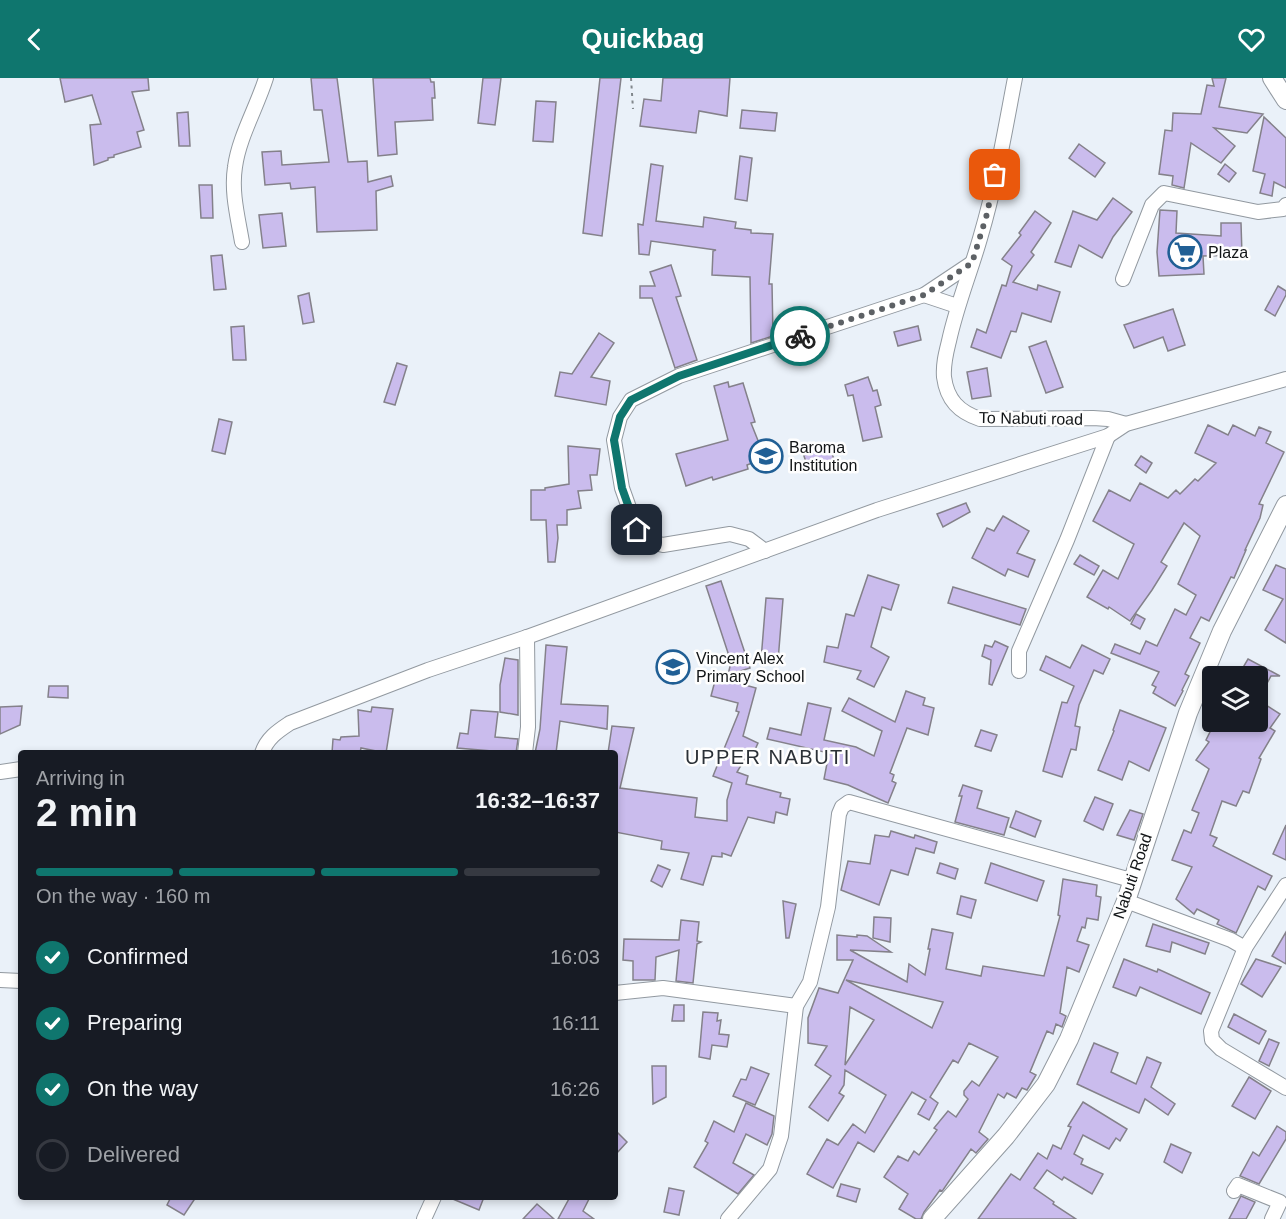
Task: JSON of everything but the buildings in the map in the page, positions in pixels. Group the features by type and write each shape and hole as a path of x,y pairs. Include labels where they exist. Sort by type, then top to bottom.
{"street":[{"path":"242,242 234,192 234,169 238,151 266,78"},
{"name":"To Nabuti road","path":"1015,78 987,214 957,306 944,364 944,379 956,408 980,419 1093,418 1126,424"},
{"path":"1272,78 1286,100"},
{"path":"1123,279 1152,205 1164,194 1258,213 1283,209 1286,206"},
{"path":"765,551 749,539 730,534 663,544 650,542 637,530 622,488 614,440 620,417 631,400 679,376 924,295 972,263"},
{"path":"924,295 957,306"},
{"path":"261,750 274,733 290,723 428,670 527,637 877,510 1108,436 1126,424 1286,379"},
{"path":"1019,671 1019,651 1067,540 1108,436"},
{"name":"Nabuti Road","path":"932,1219 1006,1136 1046,1084 1069,1039 1126,901 1131,880 1188,713 1222,631 1286,505"},
{"path":"525,750 528,727 527,637"},
{"path":"0,772 18,769"},
{"path":"728,1219 770,1169 781,1136 796,1006 810,982 828,907 839,814 842,807 849,802 1131,880"},
{"path":"1286,885 1245,948 1211,1031 1212,1040 1221,1049 1286,1088"},
{"path":"1126,901 1232,940 1245,948"},
{"path":"0,980 18,981"},
{"path":"618,993 663,988 796,1006"},
{"path":"1234,1191 1238,1185 1280,1202 1272,1219"},
{"path":"424,1219 433,1200"}],"path":[{"path":"631,78 633,110"}],"way so far":[{"path":"800,336 924,295 972,263 987,214 995,175"}],"place":[{"name":"Plaza","path":"1185,252"},
{"name":"Baroma Institution","path":"766,456"},
{"name":"Vincent Alex Primary School","path":"673,667"}],"district":[{"name":"UPPER NABUTI","path":"768,757"}],"route":[{"path":"637,530 622,488 614,440 620,417 631,400 679,376 800,336"}]}
